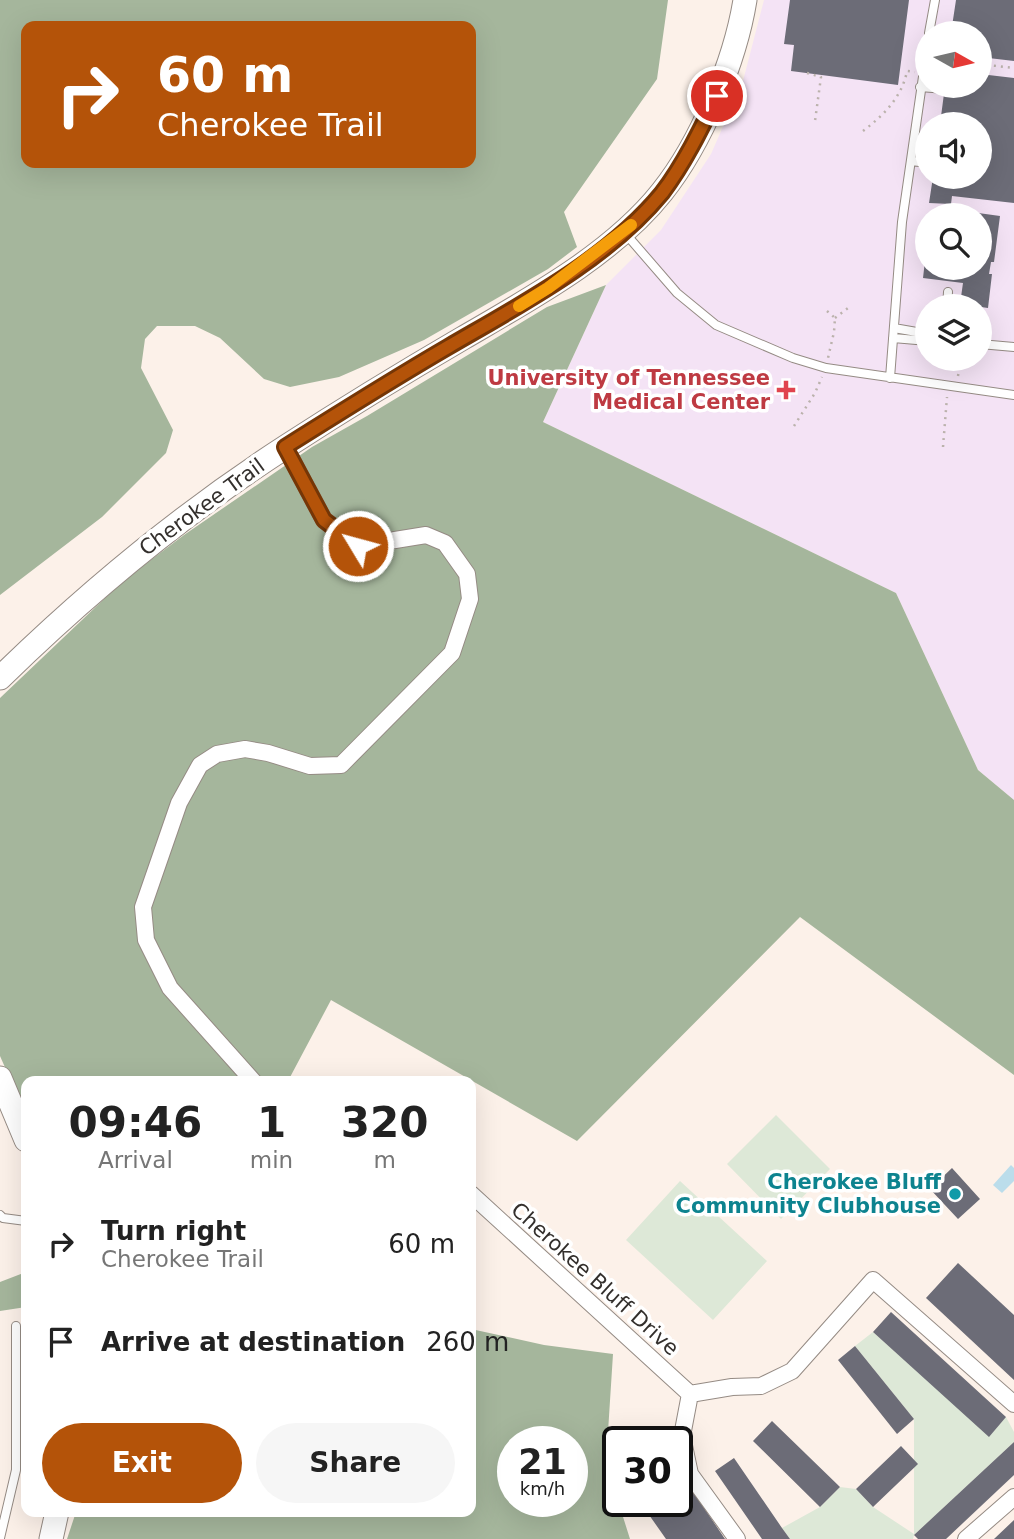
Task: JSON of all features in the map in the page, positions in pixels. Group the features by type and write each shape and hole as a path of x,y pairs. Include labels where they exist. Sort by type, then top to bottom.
{"street":[{"name":"Cherokee Trail","path":"0,678 71,609 136,554 285,447 548,288 624,232 662,192 698,134 717,96 729,62 745,0"},
{"path":"249,1076 170,988 146,940 143,906 180,803 200,765 217,754 245,749 268,752 310,766 341,765 452,653 470,599 467,574 445,543 426,535 358,546 324,520 285,447"},
{"path":"0,1078 21,1128"},
{"name":"Cherokee Bluff Drive","path":"476,1200 690,1394"},
{"path":"737,1539 690,1474 682,1436 690,1394 761,1385 792,1371 873,1280 1014,1404"},
{"path":"967,1539 1014,1497"},
{"path":"51,1539 56,1517"}],"lane":[{"path":"931,21 935,0"},
{"path":"890,378 902,222 919,98"},
{"path":"911,161 915,161"},
{"path":"624,232 677,293 716,325 806,363 1014,395"},
{"path":"894,328 915,332"},
{"path":"893,338 915,340"},
{"path":"992,345 1014,348"},
{"path":"0,1214 3,1218 21,1220"},
{"path":"0,1538 16,1470 16,1326"}],"path":[{"path":"992,65 1014,68"},
{"path":"863,131 882,116 904,87 907,71 915,72"},
{"path":"807,73 821,76 815,121"},
{"path":"835,318 848,308"},
{"path":"943,447 948,393 959,371"}],"shaded area":[{"name":"University of Tennessee Medical Center","path":"764,0 1014,0 1014,800 978,770 896,593 543,422 606,285 661,230 711,154 743,81"}],"green space":[{"path":"0,0 668,0 657,79 564,212 577,247 548,269 424,340 339,377 290,387 264,379 220,338 195,326 157,326 145,339 141,368 173,430 166,453 102,517 0,595"},
{"path":"606,285 543,422 896,593 978,770 1014,800 1014,1075 800,917 577,1141 476,1083 476,1076 464,1076 331,1000 291,1076 21,1076 21,1104 0,1056 0,698 123,581 184,535 312,447 547,307"},
{"path":"776,1115 830,1169 781,1219 727,1164"},
{"path":"680,1181 767,1261 713,1320 626,1240"},
{"path":"21,1274 21,1308 0,1311 0,1282"},
{"path":"476,1330 544,1345 613,1354 608,1426 602,1426 602,1517 623,1517 630,1539 67,1539 74,1517 476,1517"},
{"path":"873,1332 989,1436 1006,1417 1014,1432 1014,1442 914,1535 913,1539 790,1539 782,1528 820,1507 840,1487 856,1489 873,1507 914,1534 914,1419 855,1346"}],"water":[{"path":"1011,1165 1014,1168 1014,1181 1002,1193 993,1185"}],"building":[{"path":"790,0 909,0 898,85 791,71 794,45 784,44"},
{"path":"956,0 1014,0 1014,61 992,58 992,21 953,21"},
{"path":"992,75 1014,78 1014,203 952,196 951,203 929,203 931,189 992,189 992,112 942,112 943,98 992,98"},
{"path":"992,215 1000,216 992,262"},
{"path":"939,280 991,280 990,294 961,294 963,283"},
{"name":"Cherokee Bluff Community Clubhouse","path":"952,1168 980,1199 958,1219 930,1189"},
{"path":"958,1263 1014,1315 1014,1380 926,1298"},
{"path":"891,1312 1006,1417 989,1437 873,1332"},
{"path":"855,1346 914,1419 897,1434 838,1360"},
{"path":"772,1421 840,1487 820,1507 753,1441"},
{"path":"1014,1442 1014,1475 946,1539 918,1539 914,1535"},
{"path":"901,1446 918,1464 873,1507 856,1489"},
{"path":"734,1458 790,1539 762,1539 715,1471"},
{"path":"693,1491 725,1539 666,1539 651,1517 693,1517"},
{"path":"1014,1520 1014,1539 994,1539"}],"slow traffic":[{"path":"519,306 548,288 631,225"}],"place":[{"name":"University of Tennessee Medical Center","path":"786,390"},
{"name":"Cherokee Bluff Community Clubhouse","path":"955,1194"}],"route":[{"path":"358,546 324,520 285,447 548,288 623,233 662,192 698,134 717,96"}]}
